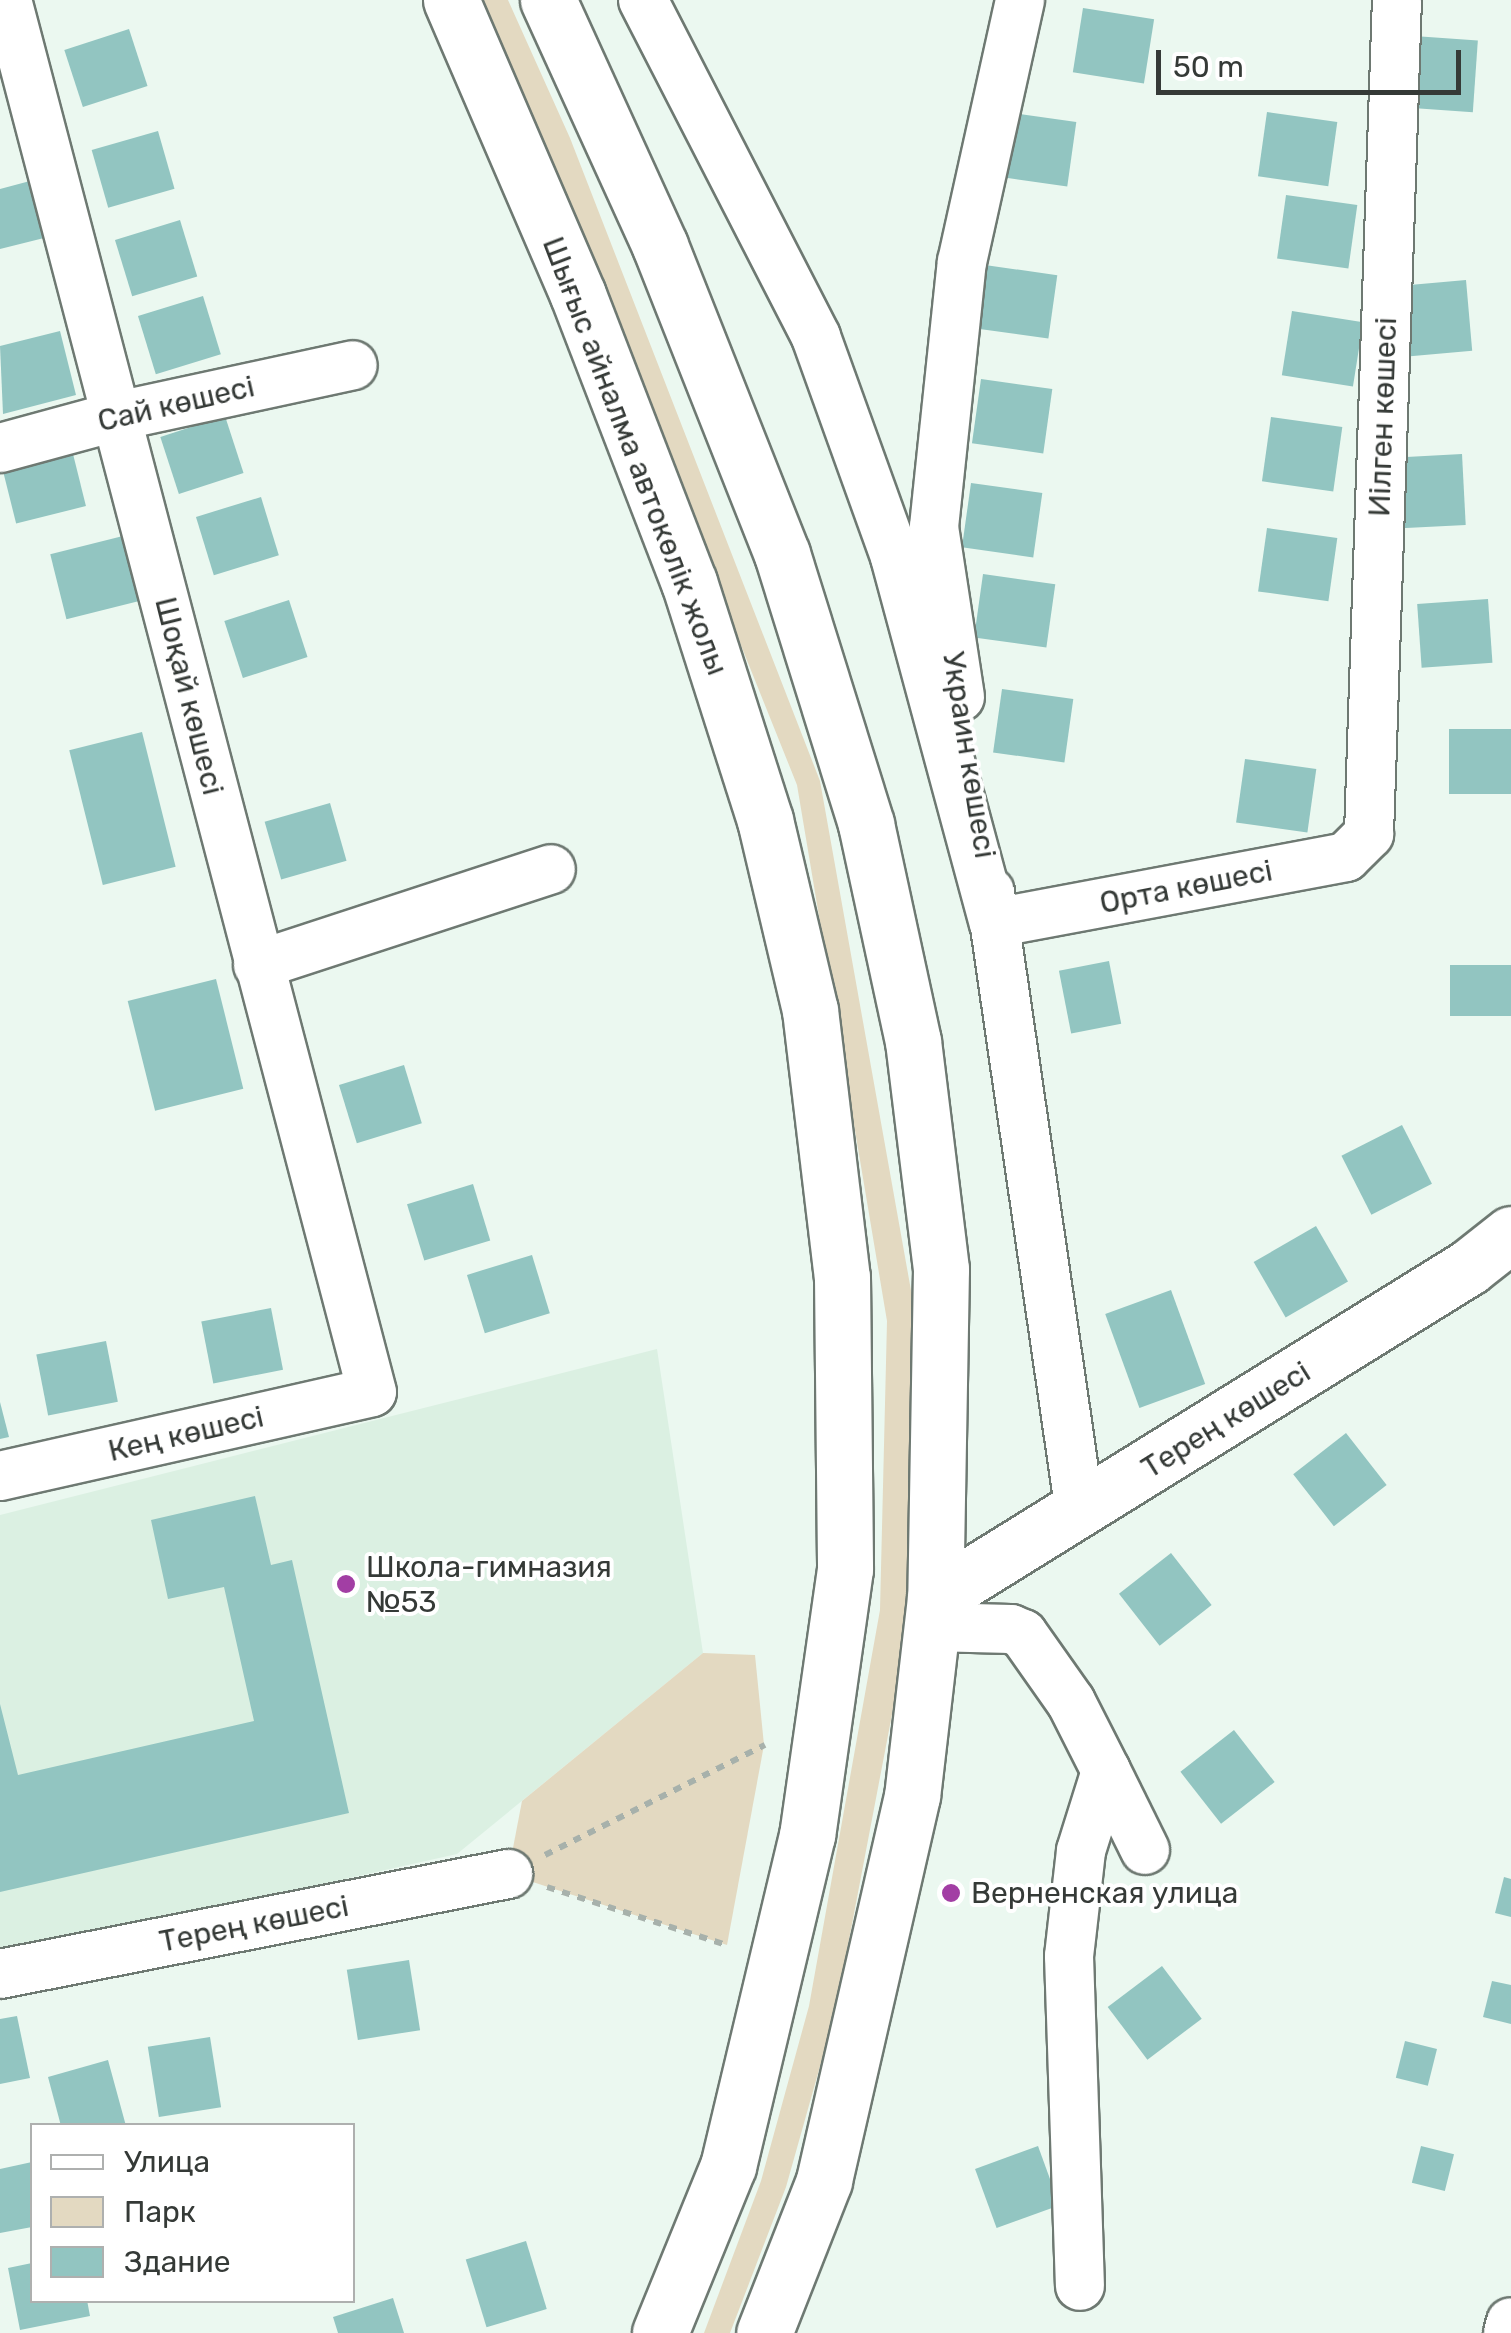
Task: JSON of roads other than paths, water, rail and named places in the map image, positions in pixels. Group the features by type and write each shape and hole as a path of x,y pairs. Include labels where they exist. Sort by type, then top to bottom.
{"main road":[{"name":"Шығыс айналма автокөлік жолы","path":"452,0 578,295 689,582 765,820 810,1010 842,1277 845,1569 807,1835 728,2166 660,2333"},
{"path":"548,0 660,246 782,554 866,824 913,1042 941,1269 933,1613 912,1796 824,2181 764,2333"},
{"name":"Терең көшесі","path":"933,1613 1080,1512 1469,1267 1511,1234"}],"street":[{"name":"Шоқай көшесі","path":"8,0 372,1392"},
{"path":"642,0 816,337 895,557 994,923"},
{"name":"Украин көшесі","path":"1020,0 962,262 934,527 1080,1512"},
{"name":"Иілген көшесі","path":"1369,834 1397,0"},
{"name":"Сай көшесі","path":"0,448 118,416 353,365"},
{"name":"Орта көшесі","path":"994,923 1346,857 1369,834"},
{"path":"258,965 551,869"},
{"name":"Кең көшесі","path":"0,1476 372,1392"},
{"path":"933,1613 1023,1634 1072,1702 1146,1850"},
{"path":"1080,2286 1070,1956 1081,1852 1106,1770"},
{"name":"Терең көшесі","path":"0,1974 508,1874"},
{"path":"1508,2333 1511,2322"}],"place":[{"name":"Школа-гимназия №53","path":"346,1584"},
{"name":"Верненская улица","path":"951,1893"}]}
